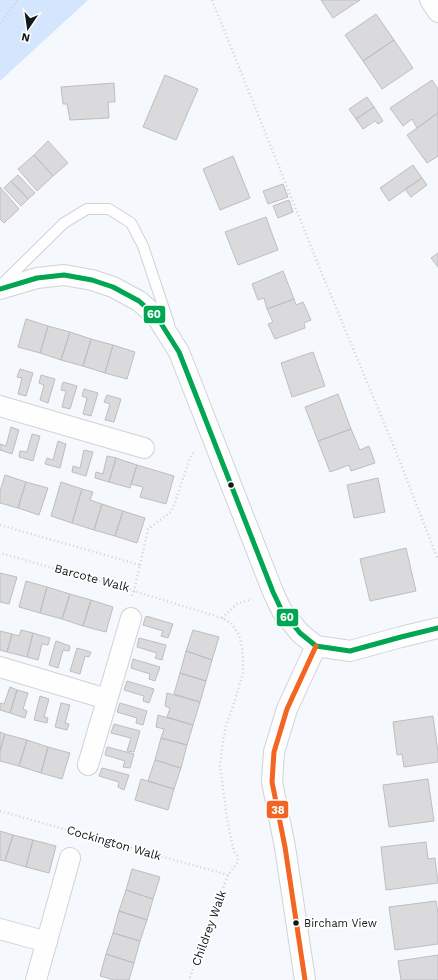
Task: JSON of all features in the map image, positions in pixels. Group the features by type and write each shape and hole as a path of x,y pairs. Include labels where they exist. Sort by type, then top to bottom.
{"street":[{"path":"430,0 438,12"},
{"path":"0,289 37,278 64,275 92,280 113,287 139,301 157,317 178,352 273,592 282,611 300,633 316,646 350,651 438,628"},
{"path":"0,406 144,448"},
{"path":"88,765 131,618"},
{"path":"305,980 285,847 272,782 274,752 287,709 316,646"},
{"path":"0,667 107,699"},
{"path":"36,980 70,858"},
{"path":"0,929 47,942"}],"lane":[{"path":"0,286 64,223 87,209 109,209 131,223 143,246 178,352"}],"path":[{"path":"0,24 18,0"},
{"path":"212,0 321,271 397,454 438,560"},
{"name":"Barcote Walk","path":"0,553 134,591 148,529 172,511 190,458 210,431"},
{"path":"0,525 140,565"},
{"path":"134,591 222,618 237,604 273,592"},
{"name":"Childrey Walk","path":"189,980 228,875 238,862 238,857 234,851 228,825 220,766 224,733 243,673 243,659 239,635 231,623 222,618"},
{"name":"Cockington Walk","path":"0,810 228,875"}],"shaded area":[{"path":"0,0 88,0 0,81"}],"building":[{"path":"321,0 360,0 333,18"},
{"path":"376,14 394,40 363,61 345,35"},
{"path":"394,40 413,68 382,89 363,61"},
{"path":"165,75 198,89 176,140 143,127"},
{"path":"432,80 438,89 438,113 417,128 412,119 403,126 390,108"},
{"path":"114,83 115,102 108,102 109,118 70,120 67,104 63,104 61,87"},
{"path":"367,97 374,107 356,119 349,109"},
{"path":"374,107 383,121 378,124 375,121 363,129 356,119"},
{"path":"438,113 438,156 427,163 407,135"},
{"path":"48,141 68,163 53,176 34,155"},
{"path":"34,155 53,176 37,191 18,169"},
{"path":"233,156 250,198 220,210 203,169"},
{"path":"413,165 422,178 389,201 380,188"},
{"path":"18,175 35,193 28,199 11,181"},
{"path":"422,178 427,185 411,197 405,189"},
{"path":"11,181 28,199 21,206 4,188"},
{"path":"283,184 288,197 268,204 263,191"},
{"path":"0,187 19,209 4,223 0,219"},
{"path":"289,200 293,212 278,218 273,206"},
{"path":"266,217 278,250 238,265 225,232"},
{"path":"438,253 438,267 431,258"},
{"path":"283,271 294,299 267,309 264,298 258,300 252,284"},
{"path":"294,299 296,305 303,302 311,320 304,323 305,328 275,339 268,324 273,322 267,309"},
{"path":"26,319 48,326 40,353 18,347"},
{"path":"48,326 70,332 61,360 40,353"},
{"path":"70,332 91,339 83,366 61,360"},
{"path":"91,339 113,345 105,373 83,366"},
{"path":"113,345 135,352 127,379 105,373"},
{"path":"313,352 325,386 292,397 281,363"},
{"path":"20,369 33,373 26,396 18,394 22,378 17,377"},
{"path":"41,375 55,379 48,403 40,400 44,385 39,383"},
{"path":"63,382 77,386 70,409 62,407 66,391 61,390"},
{"path":"84,389 98,393 91,416 83,414 87,398 82,396"},
{"path":"338,394 351,429 318,441 305,407"},
{"path":"107,395 121,399 114,422 105,420 110,404 104,402"},
{"path":"11,427 19,430 12,454 0,450 0,444 6,446"},
{"path":"351,429 360,450 369,446 375,463 351,471 349,465 330,472 318,441"},
{"path":"32,434 40,436 33,461 19,457 20,451 27,452"},
{"path":"58,441 66,444 60,468 45,464 47,458 53,460"},
{"path":"84,450 93,452 86,476 72,472 73,466 80,468"},
{"path":"107,456 116,458 109,482 95,478 96,472 103,474"},
{"path":"116,458 137,465 130,488 109,482"},
{"path":"137,465 174,476 166,504 140,497 143,487 131,484"},
{"path":"5,475 26,482 18,508 0,503 0,491"},
{"path":"378,478 385,512 354,518 347,485"},
{"path":"26,482 48,488 39,515 18,508"},
{"path":"61,482 82,489 72,523 51,516"},
{"path":"82,489 93,492 90,500 102,504 94,530 72,523"},
{"path":"102,504 123,511 115,536 94,530"},
{"path":"123,511 145,518 137,543 115,536"},
{"path":"406,548 416,591 370,601 360,559"},
{"path":"0,573 17,577 9,604 0,602"},
{"path":"26,581 47,587 40,613 19,607"},
{"path":"47,587 70,594 62,619 40,613"},
{"path":"70,594 91,600 83,626 62,619"},
{"path":"91,600 113,607 106,632 83,626"},
{"path":"146,616 173,624 168,638 161,636 163,631 143,625"},
{"path":"21,630 33,633 27,657 7,652 12,634 19,636"},
{"path":"193,630 219,637 212,660 186,651"},
{"path":"0,631 12,634 7,652 0,650"},
{"path":"33,633 50,638 48,645 42,644 38,660 27,657"},
{"path":"139,638 166,645 162,660 155,658 157,653 137,647"},
{"path":"56,641 70,646 69,651 63,650 58,668 49,665"},
{"path":"77,648 91,652 89,657 85,656 80,674 70,671"},
{"path":"186,651 212,660 206,681 180,673"},
{"path":"133,659 160,667 155,681 149,679 150,674 131,668"},
{"path":"180,673 206,681 200,702 174,694"},
{"path":"127,681 154,689 149,703 143,701 144,696 124,690"},
{"path":"10,687 17,690 10,713 0,710 0,703 4,704"},
{"path":"17,690 28,693 23,709 27,711 25,718 10,713"},
{"path":"167,693 200,702 193,725 167,717 170,708 165,706"},
{"path":"40,696 49,699 44,717 48,718 47,723 34,720"},
{"path":"61,703 70,705 65,723 69,724 67,730 55,727"},
{"path":"120,703 147,711 143,725 136,723 137,718 117,712"},
{"path":"158,715 193,725 187,745 161,738 164,729 156,727"},
{"path":"433,716 438,762 404,767 402,754 397,755 393,722"},
{"path":"114,724 140,731 134,752 127,751 131,738 111,733"},
{"path":"0,732 5,734 0,751"},
{"path":"5,734 27,740 19,766 0,761 0,751"},
{"path":"161,738 187,745 181,768 155,760"},
{"path":"27,740 48,747 41,773 19,766"},
{"path":"48,747 70,753 62,779 41,773"},
{"path":"107,747 134,754 130,768 123,767 125,761 105,755"},
{"path":"155,760 181,768 174,789 148,781"},
{"path":"102,768 129,775 124,790 118,787 119,782 99,776"},
{"path":"141,779 174,789 168,810 135,800"},
{"path":"428,779 434,821 389,827 383,785"},
{"path":"0,831 13,835 5,861 0,860"},
{"path":"13,835 33,840 26,867 5,861"},
{"path":"33,840 56,846 49,873 26,867"},
{"path":"426,842 428,859 435,858 438,883 386,890 381,847"},
{"path":"132,869 160,877 153,899 126,890"},
{"path":"126,890 153,899 147,920 119,911"},
{"path":"436,901 438,913 438,944 395,950 389,907"},
{"path":"119,911 147,920 140,941 113,933"},
{"path":"113,933 140,941 134,963 106,954"},
{"path":"106,954 134,963 129,980 114,980 100,976"},
{"path":"438,955 438,980 401,980 398,961"}],"transit line":[{"name":"60","path":"0,289 37,278 64,275 92,280 113,287 139,301 157,317 179,352 273,592 282,611 300,633 316,646 350,651 438,628"},
{"name":"38","path":"305,980 285,847 272,782 274,752 287,709 316,646"}],"place":[{"name":"Bircham View","path":"296,923"}]}
